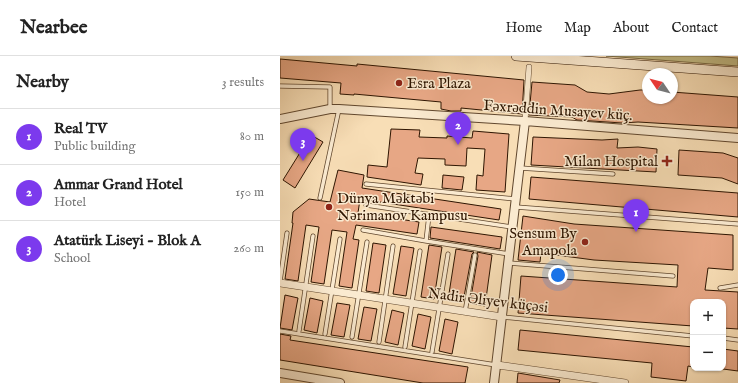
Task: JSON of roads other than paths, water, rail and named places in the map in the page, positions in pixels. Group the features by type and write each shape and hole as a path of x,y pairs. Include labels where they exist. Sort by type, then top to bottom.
{"main road":[{"path":"516,56 738,72"}],"street":[{"path":"494,383 520,168 529,67"},
{"name":"Fəxrəddin Musayev küç.","path":"280,119 330,109 339,109 525,121 738,138"},
{"name":"Nadir Əliyev küçəsi","path":"280,282 332,292 502,317"},
{"path":"497,365 625,383"},
{"path":"280,373 340,383"}],"lane":[{"path":"280,86 330,87 330,109"},
{"path":"320,198 339,109"},
{"path":"520,168 613,174"},
{"path":"366,184 516,203 738,224"},
{"path":"366,205 513,227"},
{"path":"426,241 429,215"},
{"path":"362,230 510,254"},
{"path":"280,282 287,233"},
{"path":"299,330 313,236"},
{"path":"325,334 340,239"},
{"path":"352,337 367,242"},
{"path":"379,342 393,246"},
{"path":"405,347 420,251"},
{"path":"432,352 448,254"},
{"path":"465,312 475,255"},
{"path":"508,263 673,276"},
{"path":"720,288 738,285"},
{"name":"Nadir Əliyev küçəsi","path":"502,317 690,336"},
{"path":"280,331 497,365"},
{"path":"726,338 738,340"}],"place":[{"name":"Esra Plaza","path":"399,83"},
{"name":"Ammar Grand Hotel","path":"458,145"},
{"name":"Atatürk Liseyi - Blok A","path":"303,161"},
{"name":"Milan Hospital","path":"667,161"},
{"name":"Dünya Məktəbi Nərimanov Kampusu","path":"329,207"},
{"name":"Real TV","path":"636,232"},
{"name":"Sensum By Amapola","path":"585,242"}]}
